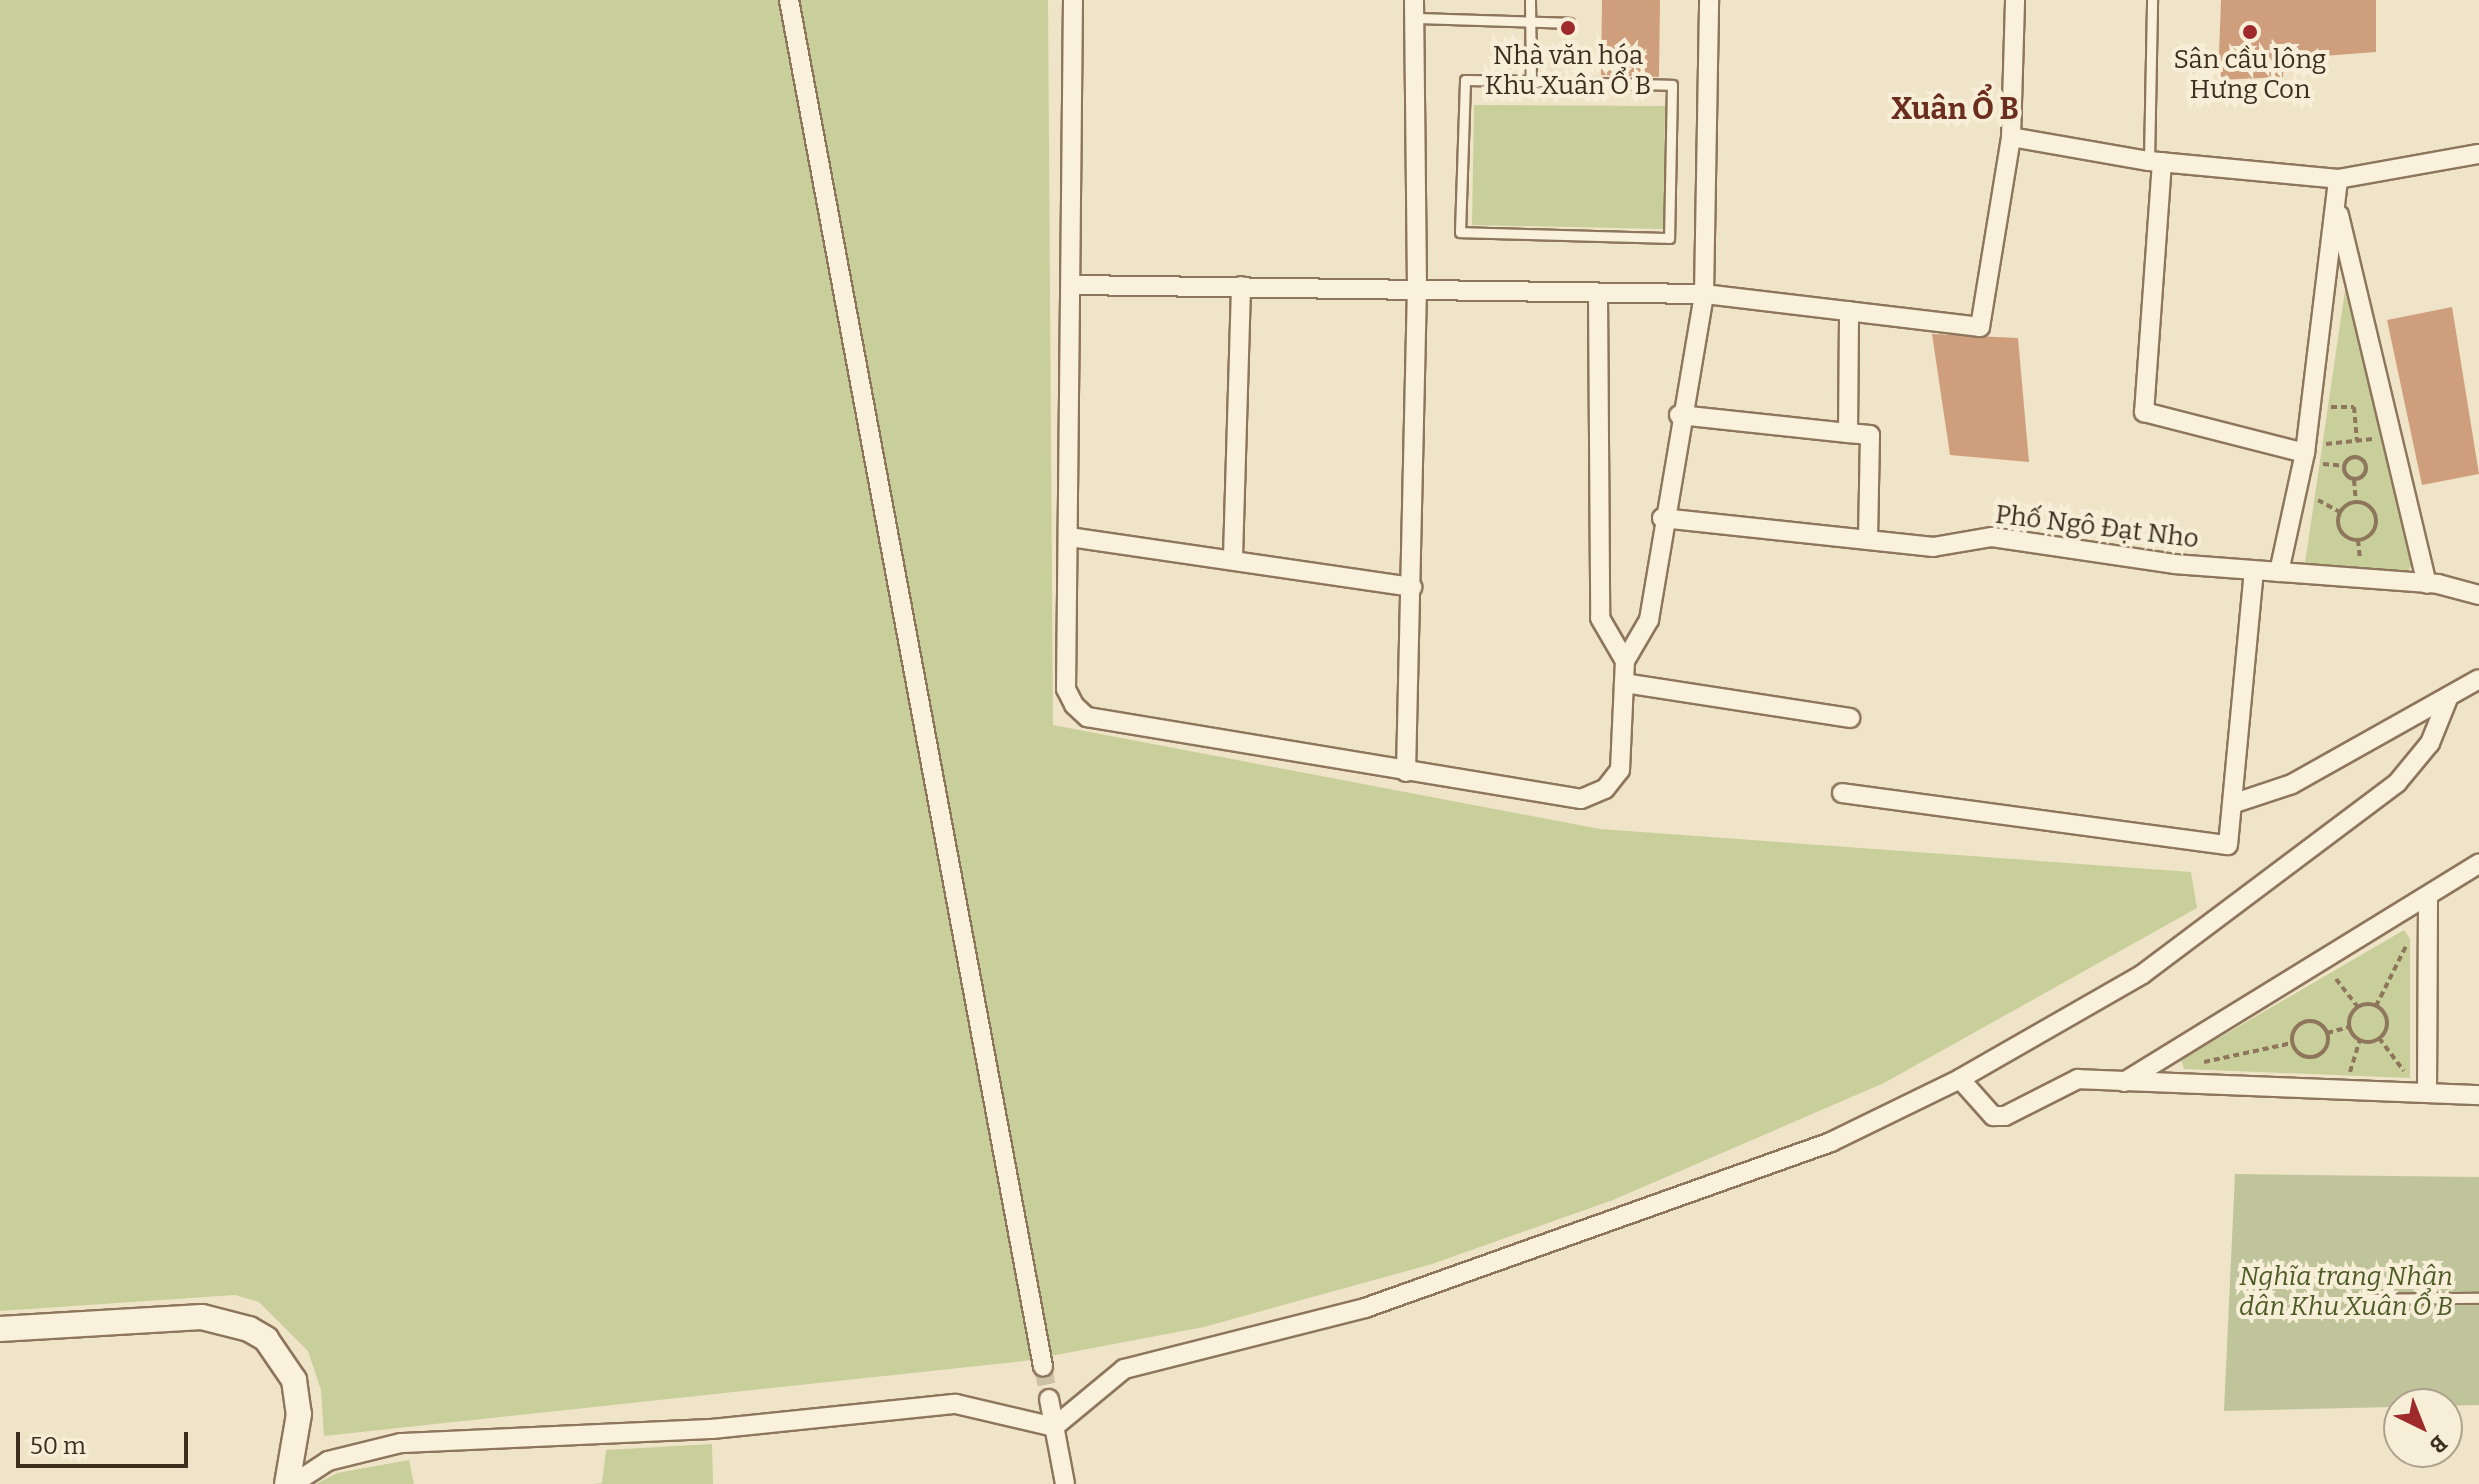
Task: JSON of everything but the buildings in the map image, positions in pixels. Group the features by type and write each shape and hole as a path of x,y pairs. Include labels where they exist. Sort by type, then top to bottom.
{"street":[{"path":"789,0 1043,1367"},
{"path":"1073,0 1073,285 1066,689 1082,714 1406,772 1581,799 1599,793 1620,770 1625,661 1649,620 1679,415 1704,294 1709,0"},
{"path":"1073,285 1417,287 1598,295 1704,294 1980,327 2011,137 2015,0"},
{"path":"1406,772 1417,287 1414,9"},
{"path":"2011,137 2156,162 2338,179 2479,154"},
{"path":"2156,162 2144,412 2305,453"},
{"path":"2279,572 2305,453 2338,179"},
{"path":"2337,205 2427,584"},
{"path":"1233,557 1241,286"},
{"path":"1598,295 1600,618 1625,661"},
{"path":"1848,433 1849,311"},
{"path":"1679,415 1870,435 1868,540"},
{"name":"Phố Ngô Đạt Nho","path":"1662,518 1933,547 1992,537 2254,571 2427,584 2479,595"},
{"path":"1069,537 1233,557 1412,587"},
{"path":"1842,793 2228,845 2254,571"},
{"path":"2232,804 2292,784 2479,679"},
{"path":"1624,683 1850,718"},
{"path":"1054,1427 1124,1369 1365,1308 1831,1142 1960,1079 2143,974 2397,783 2430,743 2449,696"},
{"path":"2124,1082 2428,900 2479,864"},
{"path":"2419,1086 2428,900"},
{"path":"1960,1079 1993,1116 2005,1116 2078,1079 2419,1086 2479,1095"},
{"path":"0,1329 202,1317 249,1329 266,1339 294,1380 299,1414 290,1484"},
{"path":"1049,1399 1065,1484"},
{"path":"290,1484 328,1461 401,1443 712,1429 956,1404 1054,1427"}],"lane":[{"path":"1530,0 1531,81"},
{"path":"2152,0 2156,162"},
{"path":"1414,9 1530,22 1569,23"},
{"path":"1465,80 1531,81 1672,85 1669,238 1460,232 1465,80"},
{"path":"2352,1299 2479,1298"}],"path":[{"path":"2331,407 2354,407 2357,441"},
{"path":"2326,444 2383,438"},
{"path":"2344,466 2352,457 2365,461 2365,472 2354,479"},
{"path":"2323,464 2344,466 2354,479 2356,501"},
{"path":"2318,500 2340,512"},
{"path":"2340,512 2356,501"},
{"path":"2356,501 2368,505 2376,522 2358,540"},
{"path":"2340,512 2340,531 2358,540"},
{"path":"2358,540 2361,565"},
{"path":"2376,1006 2408,941"},
{"path":"2336,979 2358,1007"},
{"path":"2376,1006 2386,1019 2379,1038"},
{"path":"2358,1007 2376,1006"},
{"path":"2350,1027 2358,1007"},
{"path":"2195,1064 2292,1043 2305,1021 2327,1033 2350,1027"},
{"path":"2350,1027 2360,1040"},
{"path":"2292,1043 2299,1054 2317,1056 2327,1033"},
{"path":"2379,1038 2419,1086"},
{"path":"2360,1040 2379,1038"},
{"path":"2348,1078 2360,1040"}],"green space":[{"path":"0,0 1048,0 1053,725 1600,829 2191,872 2197,908 1884,1083 1613,1200 1432,1264 1204,1327 1024,1361 324,1436 321,1390 308,1351 259,1302 235,1295 0,1311"},
{"path":"1474,105 1665,106 1664,229 1472,225"},
{"path":"2348,270 2414,562 2407,572 2305,563"},
{"path":"2404,930 2410,939 2410,1078 2184,1069 2181,1060"},
{"name":"Nghĩa trang Nhân dân Khu Xuân Ổ B","path":"2235,1174 2479,1177 2479,1405 2463,1405 2463,1388 2383,1388 2383,1407 2224,1411"},
{"path":"712,1444 713,1484 592,1484 602,1483 606,1450"},
{"path":"409,1460 414,1484 316,1484 337,1473"}],"tunnel":[{"path":"1043,1367 1049,1399"}],"place":[{"name":"Nhà văn hóa Khu Xuân Ổ B","path":"1568,28"},
{"name":"Sân cầu lông Hưng Con","path":"2250,32"}],"district":[{"name":"Xuân Ổ B","path":"1955,109"}]}
